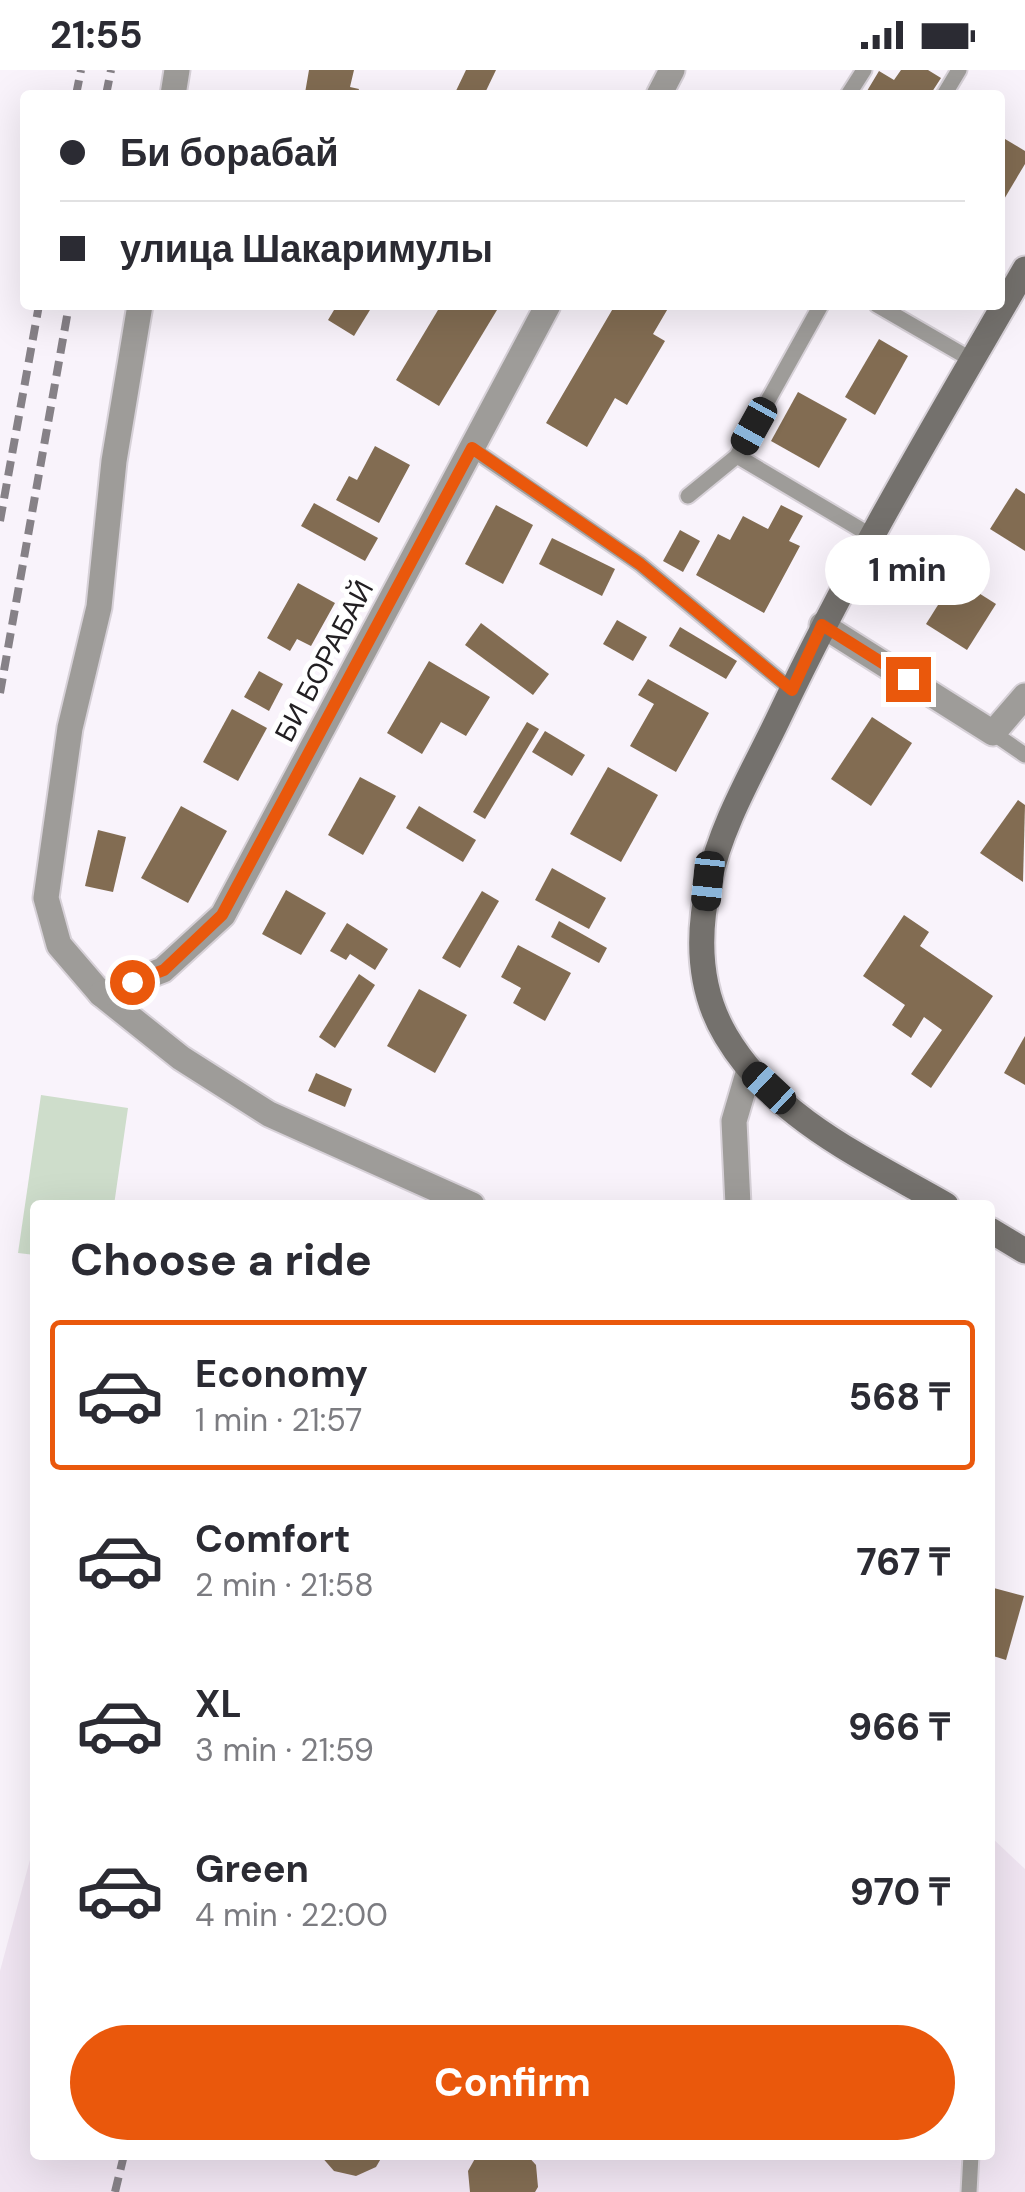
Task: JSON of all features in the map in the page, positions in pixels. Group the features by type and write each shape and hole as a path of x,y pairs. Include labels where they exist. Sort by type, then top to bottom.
{"main road":[{"path":"1005,303 1025,269"},
{"path":"937,1200 809,1126 749,1070 724,1033 700,968 708,881 737,804 822,625 1001,310"},
{"path":"995,1233 1025,1250"}],"street":[{"path":"139,310 114,462 98,608 70,728 46,898 60,945 101,994 181,1058 269,1114 461,1200"},
{"name":"БИ БОРАБАЙ","path":"101,994 164,970 222,915 545,310"},
{"path":"822,625 993,733 1025,696"},
{"path":"738,1200 734,1121 749,1070"}],"lane":[{"path":"688,496 737,456 818,310"},
{"path":"885,310 972,360"},
{"path":"472,448 640,564 792,690"},
{"path":"737,456 870,536"},
{"path":"993,733 1025,755"},
{"path":"969,2192 972,2160"}],"shaded area":[{"path":"995,1841 1025,1869 1025,2192 0,2192 0,1971 30,1860 30,2160 995,2160"}],"green space":[{"path":"41,1095 128,1108 115,1200 30,1200 30,1254 18,1253"}],"building":[{"path":"309,70 354,70 350,87 359,89 359,90 306,90"},
{"path":"466,70 496,70 486,90 456,90"},
{"path":"901,70 928,70 941,78 933,90 868,90 879,71 894,80"},
{"path":"1005,139 1025,151 1025,164 1005,198"},
{"path":"334,310 370,310 354,336 328,320"},
{"path":"438,310 497,310 439,406 396,380"},
{"path":"612,310 667,310 653,334 665,341 627,405 615,398 587,447 546,423"},
{"path":"879,339 908,356 875,415 845,397"},
{"path":"798,392 847,419 819,468 771,441"},
{"path":"375,446 410,465 379,523 336,500 349,476 357,480"},
{"path":"1016,488 1025,494 1025,551 990,529"},
{"path":"314,503 378,538 365,561 301,526"},
{"path":"496,505 533,525 503,584 465,564"},
{"path":"781,505 803,516 789,541 800,546 764,613 696,575 718,534 730,540 743,516 768,529"},
{"path":"680,530 700,541 683,572 663,561"},
{"path":"552,538 615,569 602,596 539,564"},
{"path":"955,578 996,604 967,650 926,624"},
{"path":"298,583 335,603 311,646 297,639 290,651 267,638"},
{"path":"617,620 647,637 633,661 603,644"},
{"path":"481,623 549,674 533,695 465,645"},
{"path":"680,627 737,661 726,679 669,646"},
{"path":"429,661 490,697 466,736 441,722 422,754 387,733"},
{"path":"259,671 283,684 269,711 244,697"},
{"path":"648,679 709,713 676,772 630,746 654,704 638,695"},
{"path":"232,709 267,728 238,781 203,762"},
{"path":"872,717 912,743 871,806 831,779"},
{"path":"527,722 539,729 485,819 473,812"},
{"path":"545,731 585,755 572,776 532,752"},
{"path":"608,767 658,795 621,862 570,834"},
{"path":"360,777 396,796 363,855 328,835"},
{"path":"1018,800 1025,805 1023,882 980,853"},
{"path":"181,806 227,831 188,903 141,878"},
{"path":"419,806 476,840 463,862 406,828"},
{"path":"98,830 126,837 113,892 85,886"},
{"path":"552,868 606,898 589,929 535,900"},
{"path":"286,890 326,913 301,955 262,934"},
{"path":"482,891 499,901 460,968 442,958"},
{"path":"904,915 929,932 920,946 993,996 931,1088 911,1074 942,1030 924,1017 911,1038 892,1025 905,1005 863,976"},
{"path":"559,921 607,948 599,963 551,937"},
{"path":"347,923 388,949 375,970 350,954 346,960 330,951"},
{"path":"518,945 571,973 545,1021 513,1003 521,988 501,977"},
{"path":"359,974 375,985 335,1048 319,1037"},
{"path":"419,989 467,1015 435,1073 387,1046"},
{"path":"1025,1036 1025,1085 1004,1073"},
{"path":"316,1073 352,1089 345,1107 308,1091"},
{"path":"995,1588 1024,1596 1006,1660 995,1657"},
{"path":"324,2160 380,2160 376,2167 356,2176 334,2171"},
{"path":"474,2160 532,2160 536,2165 538,2187 535,2192 470,2192 468,2171"}],"railway":[{"path":"77,90 81,70"},
{"path":"107,90 111,70"},
{"path":"0,521 38,310"},
{"path":"0,693 68,310"},
{"path":"115,2192 123,2160"}],"route":[{"path":"132,982 164,970 222,915 472,448 640,564 792,690 822,625 908,679"}]}
